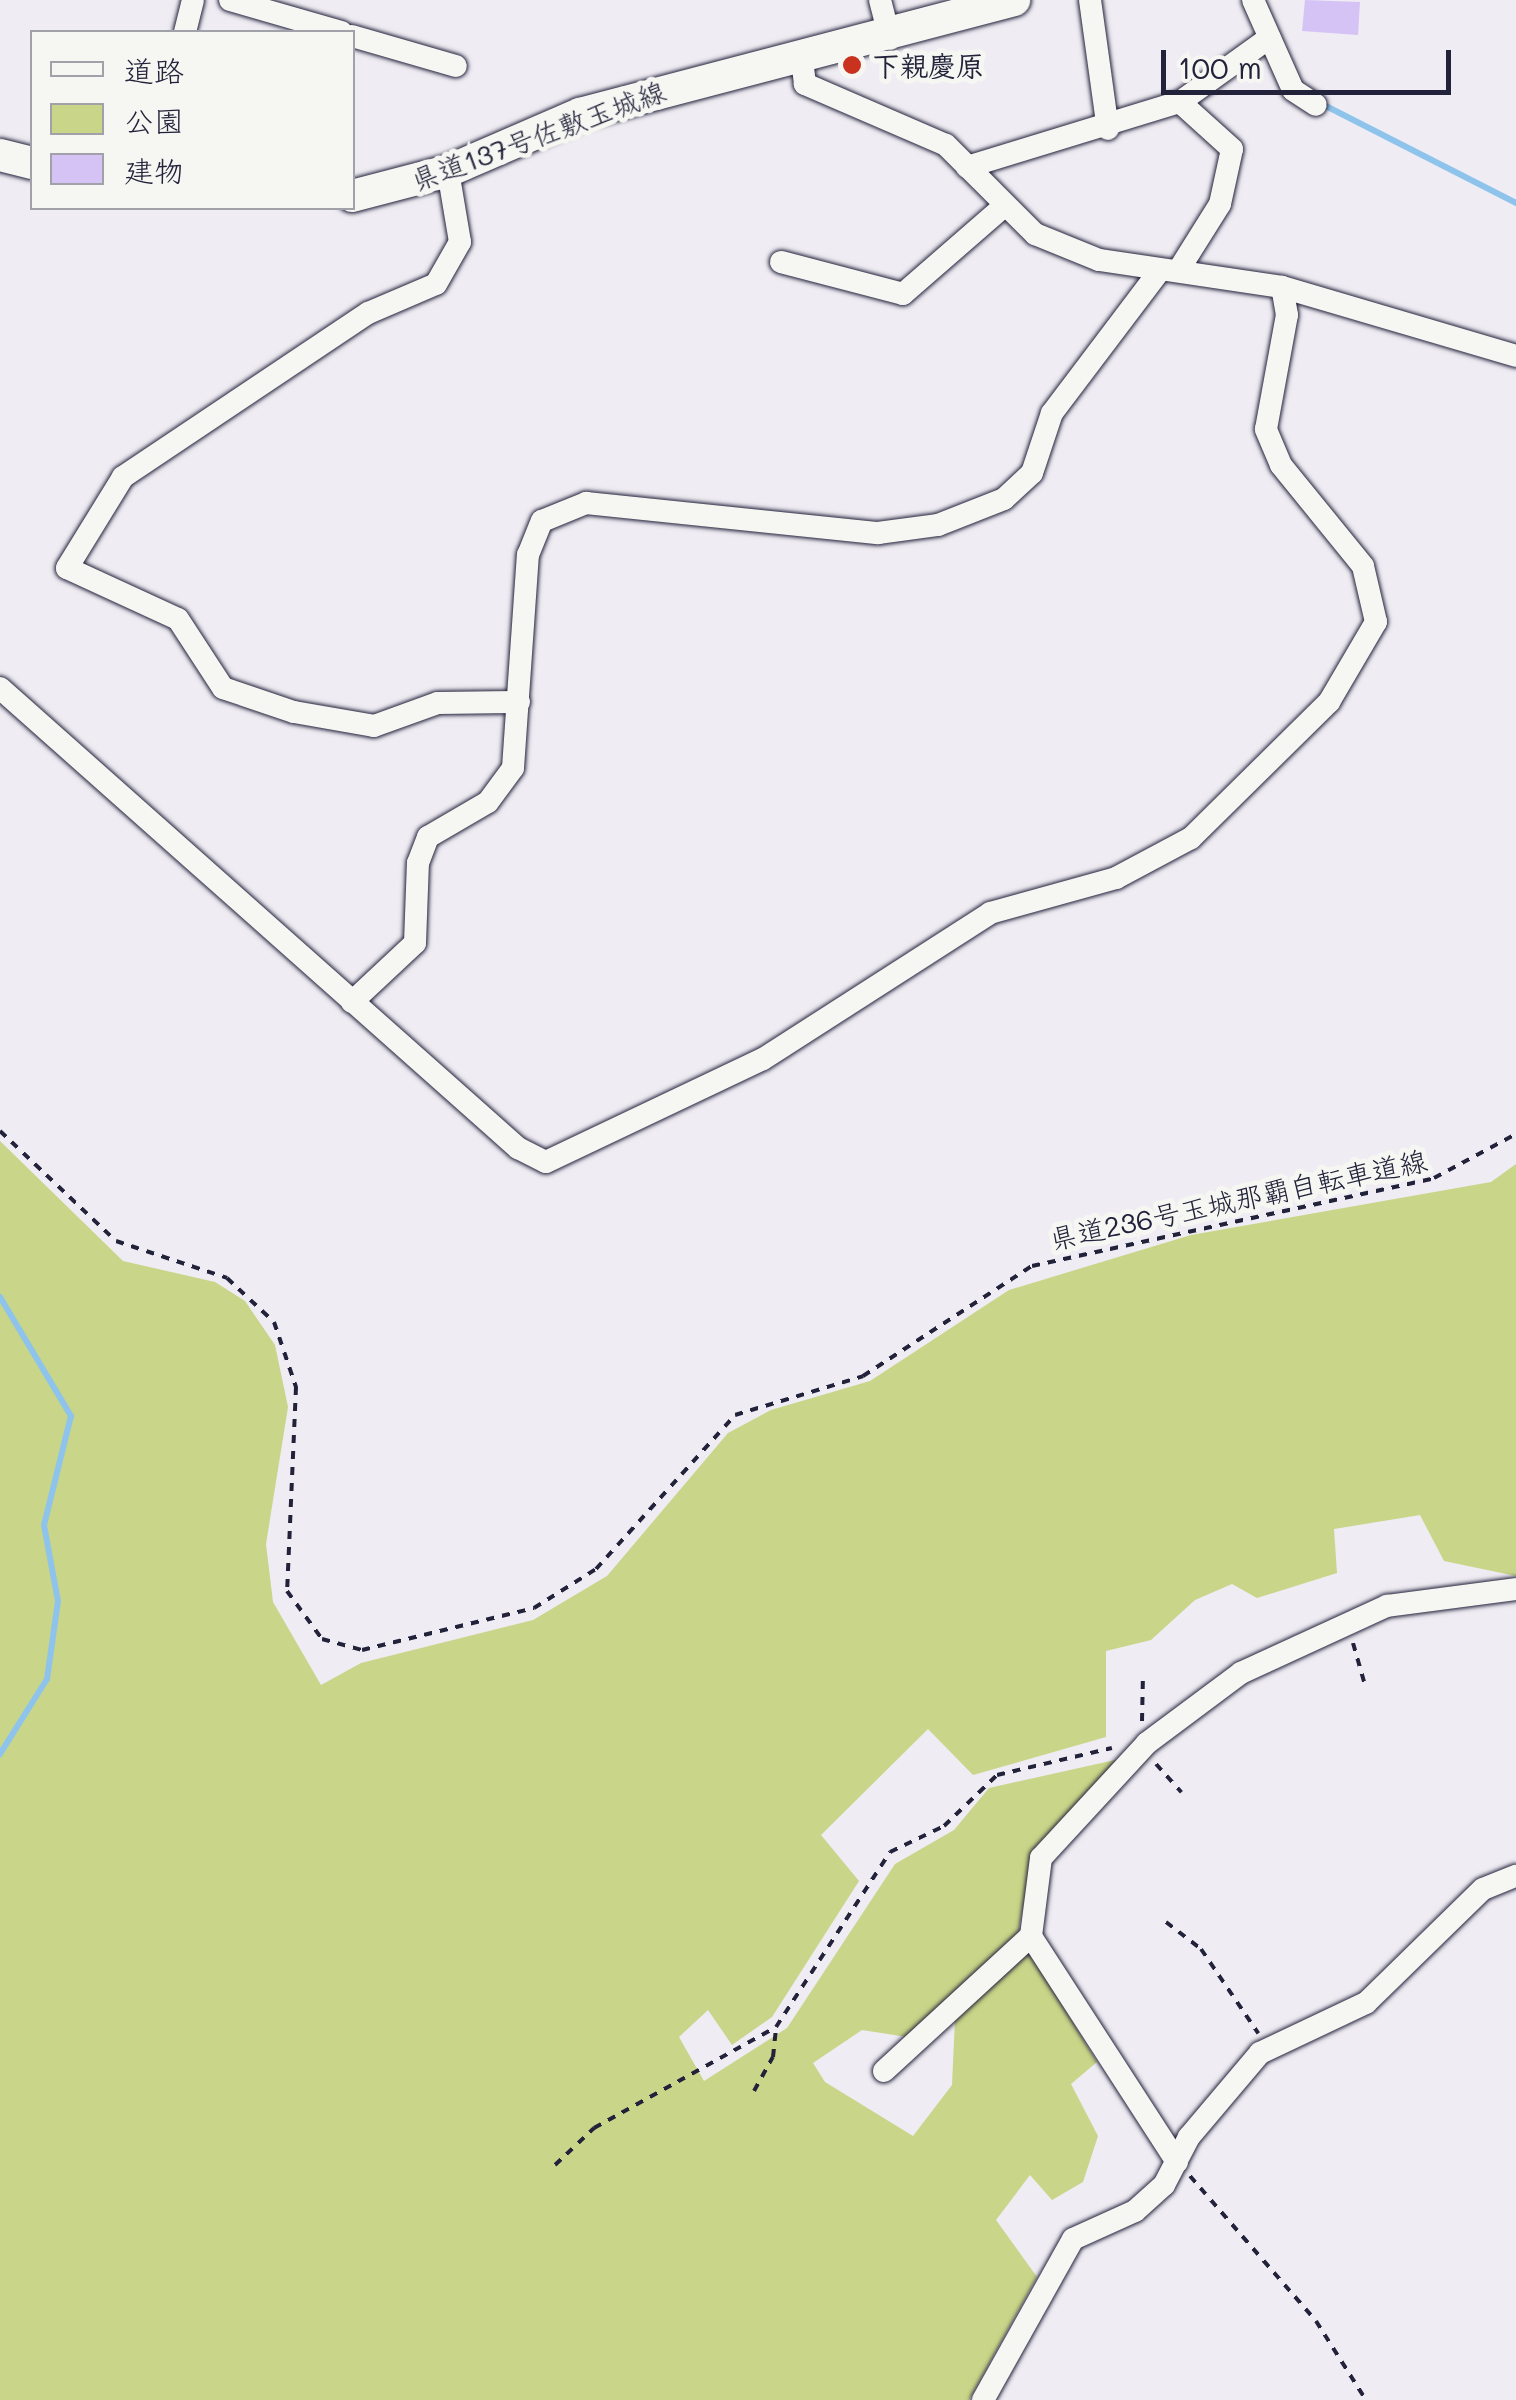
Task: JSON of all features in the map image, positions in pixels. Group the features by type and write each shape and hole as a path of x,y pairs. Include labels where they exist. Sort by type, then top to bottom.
{"main road":[{"name":"県道137号佐敷玉城線","path":"355,195 448,171 580,114 890,39 1014,0"},
{"path":"0,154 30,162"}],"street":[{"path":"186,30 193,0"},
{"path":"230,0 334,30"},
{"path":"880,0 890,39"},
{"path":"1090,0 1108,129"},
{"path":"1253,0 1294,90 1316,105"},
{"path":"355,37 456,66"},
{"path":"967,167 1108,129 1180,102 1269,38"},
{"path":"802,58 805,84 826,99 917,128 967,167 1002,208 1035,234 1168,272 1282,287 1516,356"},
{"path":"352,1002 415,943 418,863 428,837 508,780 519,702 528,555 542,521 586,503 878,533 938,525 1004,499 1032,472 1052,413 1220,204 1232,149 1180,102"},
{"path":"448,171 460,242 436,284 368,313 123,477 67,568 178,619 223,688 294,712 374,726 438,703 519,702"},
{"path":"781,262 903,294 1002,208"},
{"path":"0,688 518,1148 546,1162 763,1059 990,914 1116,878 1190,838 1328,702 1376,622 1364,566 1282,465 1266,429 1287,315 1282,287"},
{"path":"884,2071 1031,1936 1041,1858 1141,1750 1241,1673 1387,1606 1516,1589"},
{"path":"983,2400 1073,2239 1135,2211 1269,2050 1366,2003 1482,1889 1516,1876"},
{"path":"1031,1936 1177,2162"}],"path":[{"name":"県道236号玉城那覇自転車道線","path":"0,1130 116,1241 227,1278 274,1322 296,1388 287,1591 322,1639 362,1650 442,1636 550,1599 596,1569 735,1415 863,1376 1032,1266 1434,1178 1516,1134"},
{"path":"1343,1626 1365,1685"},
{"path":"1141,1750 1143,1674"},
{"path":"754,2090 773,2058 776,2027 890,1852 944,1826 997,1775 1107,1748 1141,1750 1181,1792"},
{"path":"1166,1922 1202,1948 1269,2050"},
{"path":"555,2165 594,2128 776,2027"},
{"path":"1177,2162 1316,2322 1366,2400"}],"green space":[{"path":"0,1141 123,1261 215,1282 245,1301 275,1345 288,1407 266,1544 273,1602 321,1685 361,1663 533,1620 607,1576 728,1433 771,1410 870,1381 1009,1290 1191,1235 1491,1182 1516,1164 1516,1576 1444,1561 1420,1515 1334,1529 1337,1573 1257,1598 1232,1584 1195,1600 1151,1640 1106,1651 1106,1737 973,1775 928,1729 821,1835 859,1881 772,2017 732,2045 708,2010 679,2037 704,2081 787,2028 895,1864 954,1830 989,1788 1124,1758 1033,1852 1018,1934 907,2037 862,2030 813,2063 825,2082 913,2136 952,2085 955,2019 1029,1951 1097,2062 1071,2084 1098,2136 1083,2182 1052,2200 1030,2175 996,2220 1037,2277 969,2400 0,2400"}],"building":[{"path":"1305,0 1360,2 1358,35 1302,31"}],"waterway":[{"path":"1322,104 1516,203"},
{"path":"0,1297 71,1416 44,1525 58,1601 47,1679 0,1754"}],"place":[{"name":"下親慶原","path":"852,65"}]}
